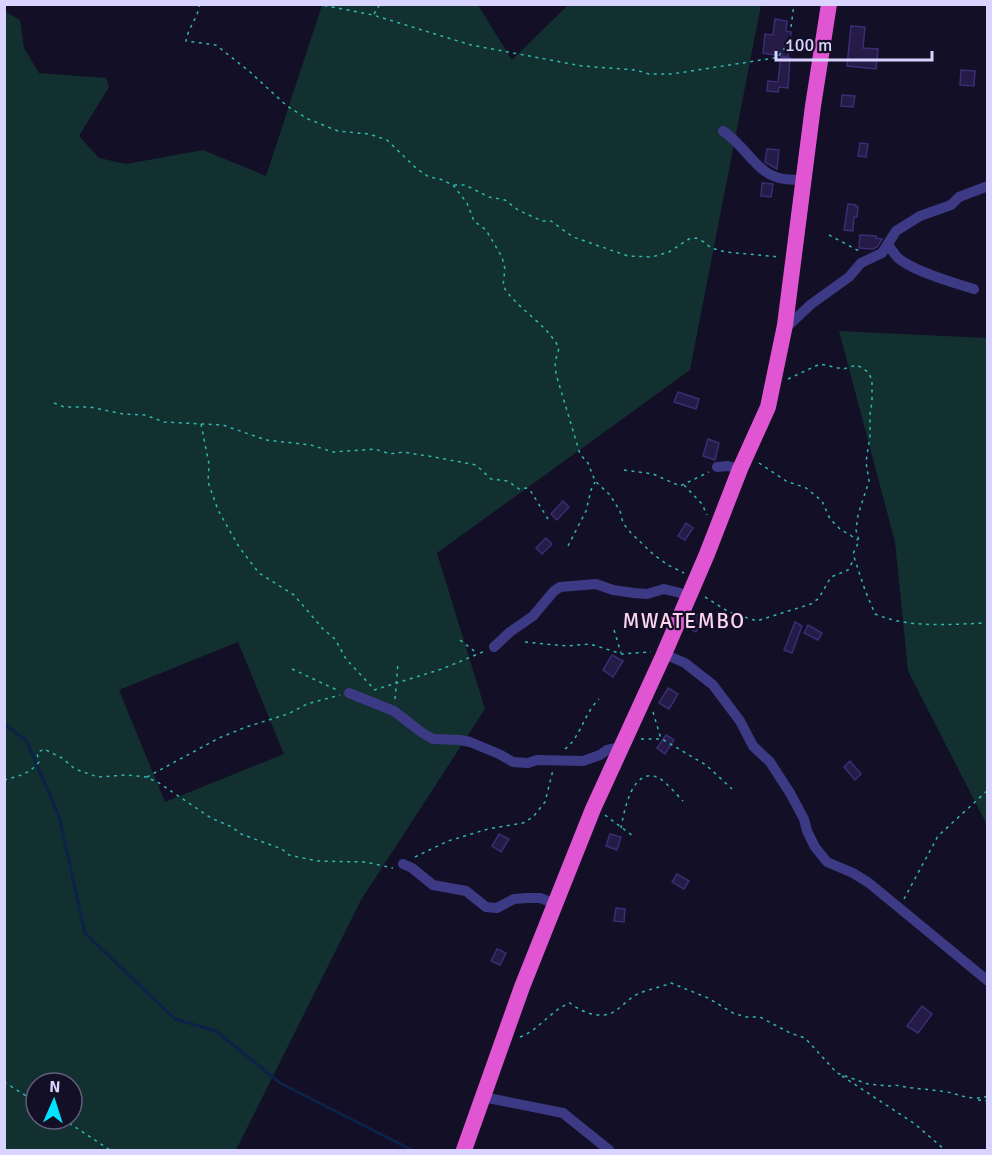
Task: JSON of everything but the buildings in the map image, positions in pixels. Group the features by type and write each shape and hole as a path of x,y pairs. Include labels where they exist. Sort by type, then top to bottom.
{"highway":[{"path":"464,1150 502,1042 593,809 664,654 742,464 768,408 785,326 829,4"}],"street":[{"path":"723,131 761,169 787,181 804,179"},
{"path":"785,326 849,277 861,263 882,253 896,231 920,216 951,205 959,198 987,186"},
{"path":"888,245 898,258 913,266 945,280 974,289"},
{"path":"717,468 742,464"},
{"path":"494,647 533,616 560,587 596,584 613,590 647,594 664,589 692,588"},
{"path":"664,654 685,663 713,685 740,721 753,746 770,762 790,793 804,819 815,848 827,862 853,873 900,907 987,981"},
{"path":"349,693 394,711 433,739 470,742 513,762 583,761 600,756 607,750 622,744"},
{"path":"403,864 412,868 433,885 466,891 486,907 497,908 514,899 527,898 540,898 556,904"},
{"path":"483,1097 563,1113 609,1150"}],"path":[{"path":"199,4 200,13 188,31 186,41 216,45 287,106 308,119 338,131 369,134 387,140 417,169 429,177 440,178 453,185 467,203 474,221 486,230 502,257 505,269 503,286 507,293 546,330 559,348 555,362 558,383 565,400 579,454 588,464 595,481 610,495 620,511 623,523 692,588 729,612 757,621 811,604 819,598 831,577 848,570 854,559"},
{"path":"317,4 373,15 471,45 582,66 636,70 650,74 672,74 774,58 779,56 783,49 822,51"},
{"path":"373,15 380,4"},
{"path":"791,27 794,4"},
{"path":"453,185 465,185 489,197 505,200 542,221 551,221 573,237 628,256 652,257 669,252 689,239 696,238 711,248 726,252 794,259"},
{"path":"829,235 873,257"},
{"path":"773,387 820,364 843,369 857,365 868,372 872,380 870,436 866,462 869,481 858,515 856,530 859,541 853,554 875,614 915,625 987,623"},
{"path":"54,403 64,407 90,407 123,414 145,415 164,422 223,424 266,440 311,445 333,452 375,449 390,454 403,452 476,465 491,479 508,481 519,489 530,490 548,519"},
{"path":"201,423 209,464 208,482 218,510 239,547 259,573 294,596 334,639 346,659 375,690"},
{"path":"742,464 756,462 786,481 806,488 822,501 827,515 840,530 859,541"},
{"path":"624,470 653,474 677,486 684,485 717,468"},
{"path":"568,546 586,511 595,481"},
{"path":"684,485 702,504 716,532"},
{"path":"614,630 621,654"},
{"path":"460,640 479,654"},
{"path":"525,642 567,646 590,644 621,654 649,652 664,654"},
{"path":"146,777 219,738 288,714 307,704 349,693 375,690 442,669 494,647"},
{"path":"394,711 398,663"},
{"path":"292,669 330,687 349,693"},
{"path":"647,691 662,740"},
{"path":"4,780 21,777 32,770 39,762 38,753 44,749 62,758 75,769 98,777 126,775 146,777 159,783 211,818 232,826 241,834 282,849 289,855 317,861 366,862 398,868 448,841 524,823 533,816 545,802 555,760 572,744 585,717 599,699"},
{"path":"622,744 662,740 706,765 732,789"},
{"path":"621,828 630,792 645,777 658,778 683,801"},
{"path":"900,907 938,836 987,790"},
{"path":"593,809 633,836"},
{"path":"502,1042 525,1035 560,1006 570,1003 579,1010 595,1014 610,1014 639,993 671,983 708,998 733,1013 746,1017 760,1017 790,1034 805,1038 837,1073 915,1124 945,1150"},
{"path":"837,1073 868,1084 948,1092 966,1099 987,1101"},
{"path":"4,1082 24,1094"},
{"path":"977,1099 987,1096"},
{"path":"81,1131 110,1150"}],"green space":[{"path":"322,5 478,5 512,60 568,5 761,5 690,370 437,553 485,709 361,900 236,1150 5,1150 5,11 20,20 24,48 39,73 106,78 109,87 79,136 99,158 126,164 203,150 266,176","holes":["238,642 284,754 165,802 119,690"]},
{"path":"839,331 987,338 987,825 908,671 895,542"}],"waterway":[{"path":"4,724 26,740 59,816 85,933 175,1019 216,1031 280,1083 412,1150"}],"district":[{"name":"MWATEMBO","path":"684,621"}]}
